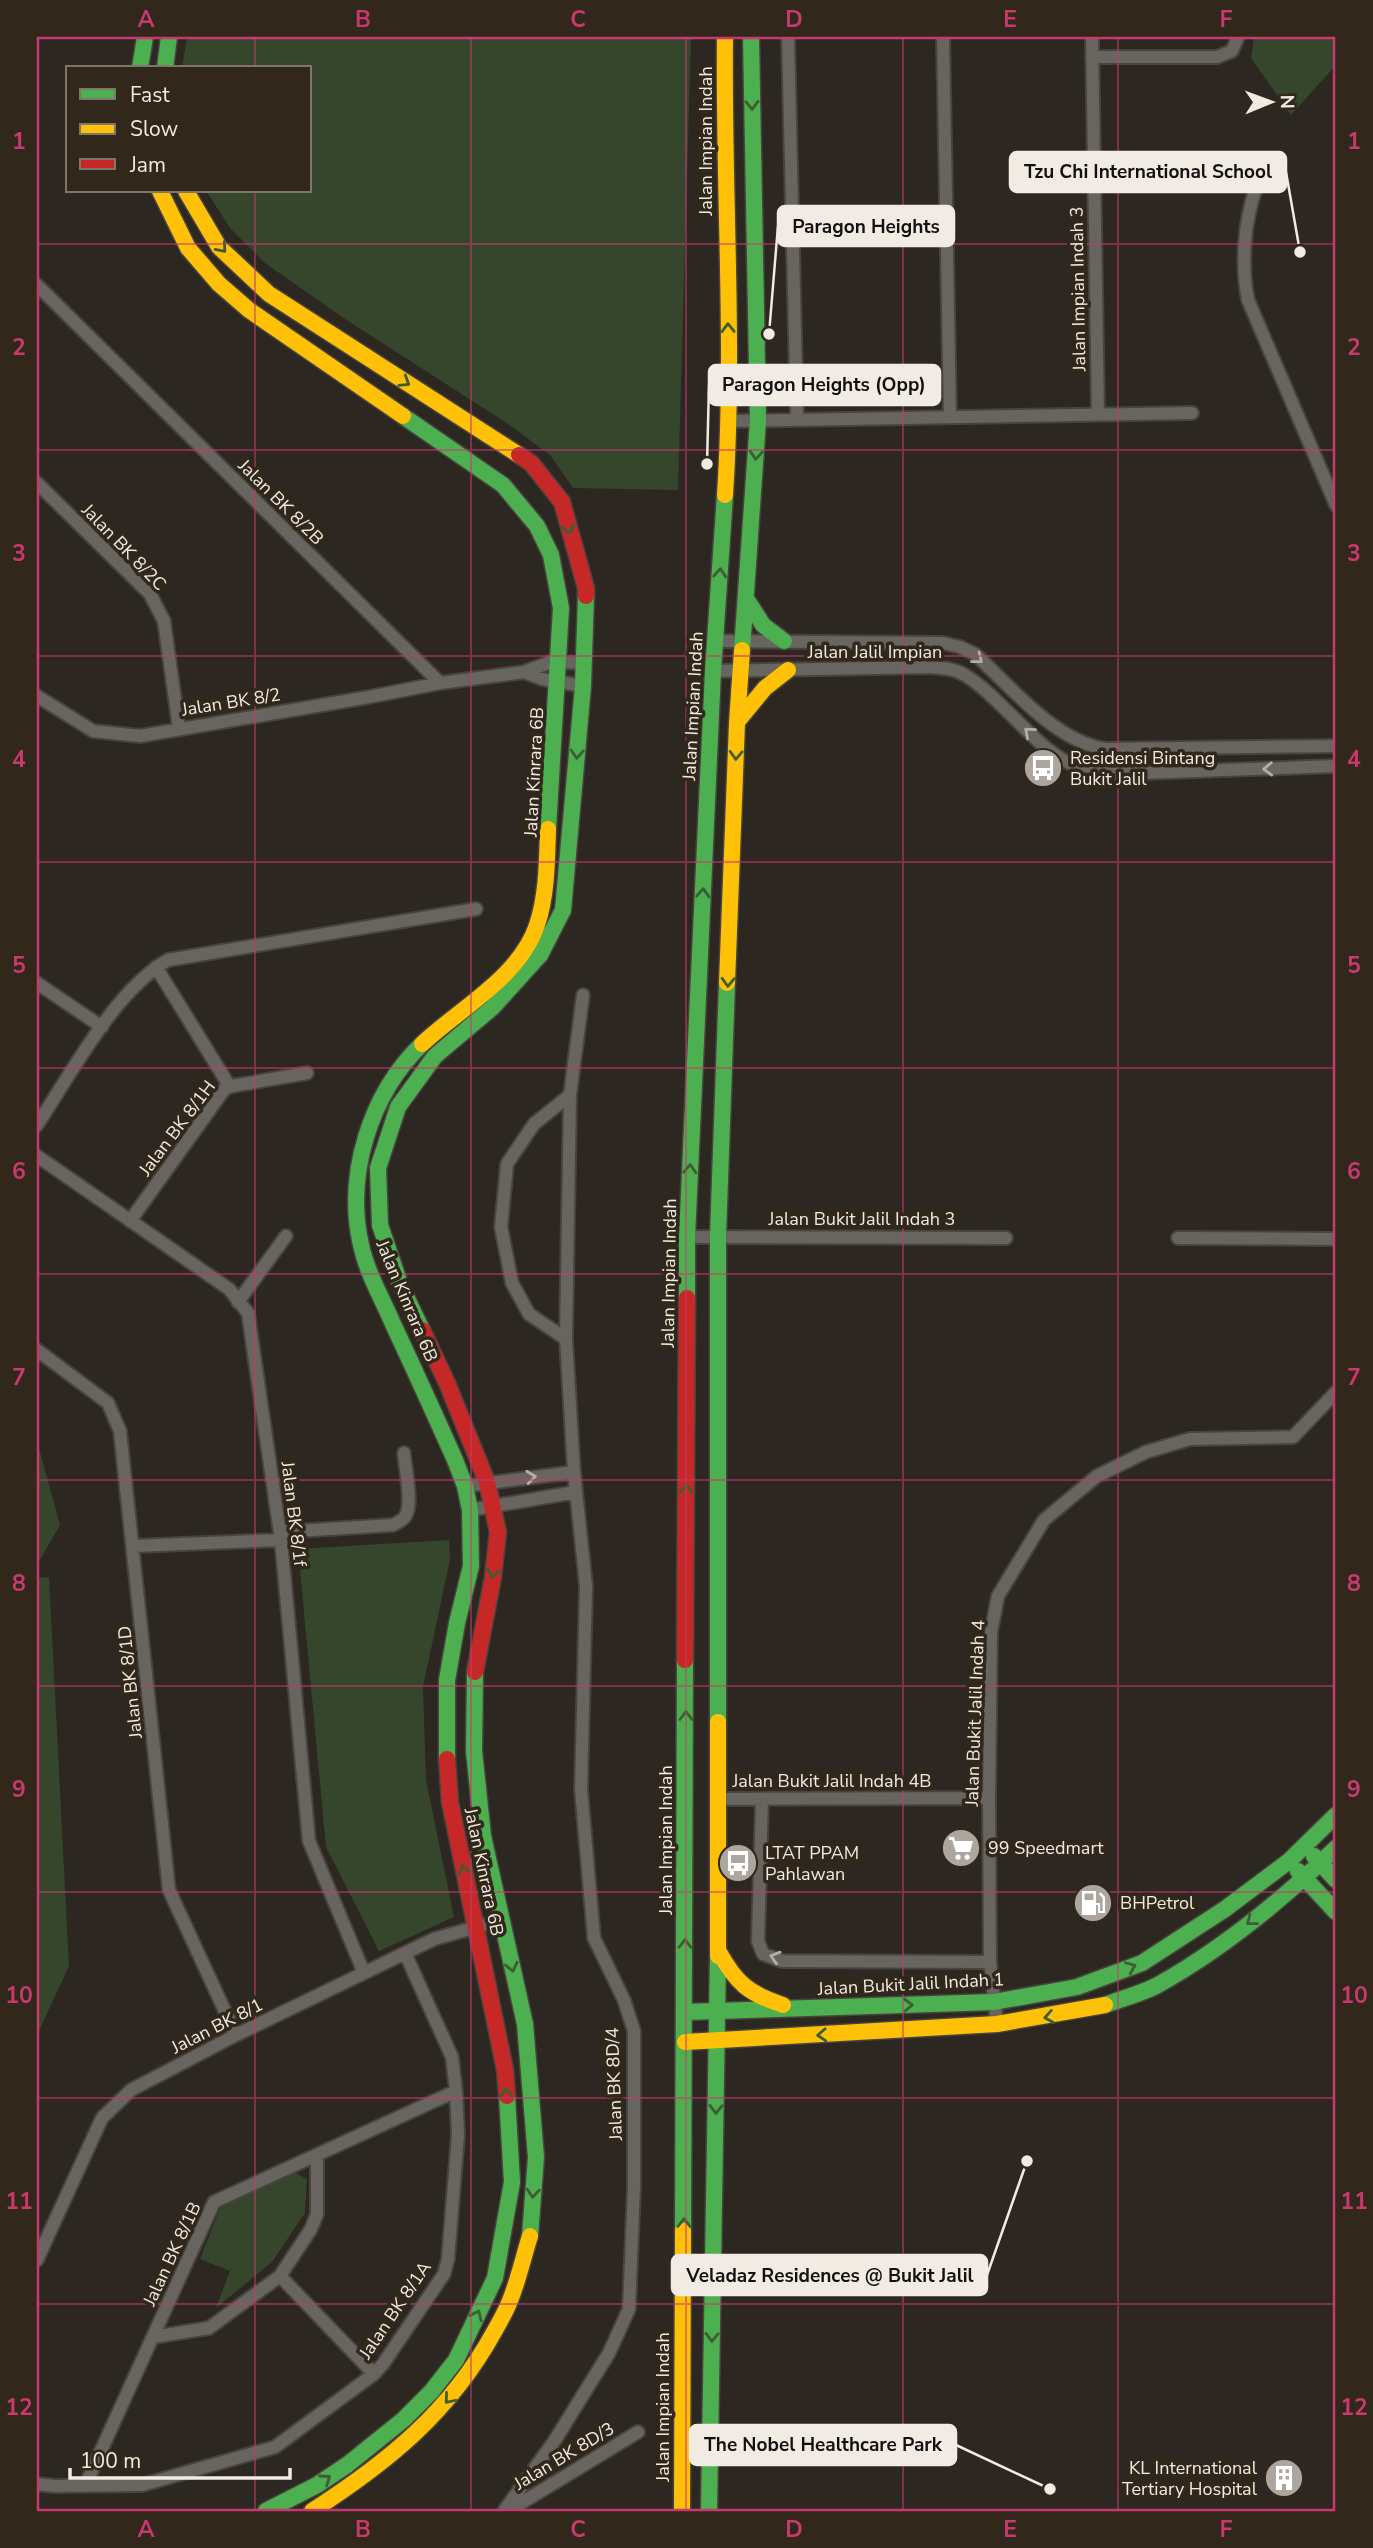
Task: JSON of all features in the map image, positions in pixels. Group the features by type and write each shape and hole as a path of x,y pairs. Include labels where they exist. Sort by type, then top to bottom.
{"street":[{"path":"140,66 145,37"},
{"path":"165,66 169,37"},
{"name":"Jalan Impian Indah","path":"682,2511 687,1237 713,671 730,421 724,146 725,37"},
{"path":"709,2511 718,2011 719,1236 737,723 758,420 751,37"},
{"path":"788,37 797,419"},
{"path":"943,37 950,417"},
{"name":"Jalan Impian Indah 3","path":"1092,37 1098,415"},
{"path":"1092,57 1217,57 1232,51 1238,37"},
{"path":"1256,188 1248,212 1245,284 1248,300 1336,505"},
{"name":"Jalan Kinrara 6B","path":"160,192 193,255 216,281 249,310 503,485 529,512 549,545 559,580 562,608 545,889 533,934 517,959 484,992 421,1044 393,1078 375,1109 358,1172 356,1201 359,1237 372,1277 465,1486 470,1510 471,1566 447,1680 446,1742 450,1802 505,2070 512,2182 495,2278 456,2360 431,2392 403,2420 347,2465 317,2485 266,2511"},
{"name":"Jalan Kinrara 6B","path":"187,192 219,247 269,294 531,463 562,502 586,588 583,686 563,909 540,955 493,1007 435,1056 405,1097 398,1107 378,1168 380,1225 400,1284 447,1383 487,1482 498,1532 493,1577 475,1672 474,1751 483,1836 525,2024 536,2157 530,2235 509,2304 475,2366 445,2404 380,2464 312,2511"},
{"name":"Jalan BK 8/2B","path":"37,285 440,683"},
{"path":"730,421 1192,413"},
{"name":"Jalan BK 8/2C","path":"37,483 150,594 163,621 179,728"},
{"path":"747,600 763,625 784,641"},
{"name":"Jalan Jalil Impian","path":"715,641 943,643 960,647 975,654 1055,727 1087,747 1336,746"},
{"path":"440,683 524,672 542,664 584,663"},
{"name":"Jalan Jalil Impian","path":"713,671 931,667 955,670 978,684 1028,732 1063,760 1088,771 1116,774 1336,766"},
{"path":"737,723 765,688 788,670"},
{"path":"524,672 542,679 583,686"},
{"name":"Jalan BK 8/2","path":"37,696 93,731 140,736 440,683"},
{"path":"37,1125 102,1027 139,982 156,967 181,956 476,909"},
{"path":"156,967 230,1087"},
{"path":"37,983 102,1027"},
{"name":"Jalan BK 8D/4","path":"506,2511 610,2353 629,2309 634,2186 634,2031 625,2000 594,1938 581,1789 586,1586 574,1472 566,1339 570,1095 583,995"},
{"name":"Jalan BK 8/1H","path":"130,1221 226,1087 307,1073"},
{"path":"566,1339 529,1314 512,1283 501,1227 507,1164 534,1124 570,1095"},
{"name":"Jalan BK 8/1f","path":"37,1156 229,1289 248,1313 280,1536 309,1841 364,1973"},
{"path":"239,1301 286,1236"},
{"name":"Jalan Bukit Jalil Indah 3","path":"687,1237 1006,1237"},
{"path":"1178,1238 1336,1239"},
{"name":"Jalan BK 8/1D","path":"37,1350 108,1403 120,1431 169,1889 236,2035"},
{"name":"Jalan Bukit Jalil Indah 4","path":"997,2024 990,1962 989,1798 991,1632 998,1596 1044,1520 1097,1476 1146,1452 1190,1439 1293,1437 1336,1392"},
{"path":"134,1546 393,1525 408,1513 404,1453"},
{"path":"465,1486 574,1472"},
{"path":"470,1510 576,1492"},
{"name":"Jalan Bukit Jalil Indah 4B","path":"718,1799 989,1798"},
{"path":"762,1799 758,1941 763,1954 782,1961 990,1962"},
{"name":"Jalan Bukit Jalil Indah 1","path":"685,2012 994,2002 1077,1987 1142,1963 1224,1909 1289,1861 1336,1815"},
{"path":"1305,1846 1336,1880"},
{"path":"685,2042 997,2024 1100,2007 1154,1987 1223,1943 1305,1878 1336,1849"},
{"path":"1289,1861 1336,1912"},
{"name":"Jalan BK 8/1","path":"37,2260 102,2118 131,2090 236,2035 434,1939 501,1920"},
{"path":"718,1949 729,1972 749,1993 798,2010"},
{"name":"Jalan BK 8/1A","path":"37,2484 85,2486 155,2483 275,2447 374,2374 383,2364 444,2273 448,2259 458,2135 452,2057 405,1953"},
{"name":"Jalan BK 8/1B","path":"85,2486 214,2202 456,2091"},
{"path":"153,2337 209,2328 280,2276 311,2229 317,2214 317,2155"},
{"path":"280,2276 374,2374"},
{"name":"Jalan BK 8D/3","path":"506,2511 638,2432"}],"green space":[{"path":"187,37 691,37 678,490 573,488 550,455 511,426 345,319 265,263 230,228 207,192 312,192 312,66 182,66"},
{"path":"1254,37 1336,37 1336,65 1291,115 1251,58"},
{"path":"37,1441 60,1525 37,1565"},
{"path":"449,1540 450,1559 423,1687 426,1780 454,1917 379,1951 326,1847 298,1549"},
{"path":"49,1577 69,1966 37,2035 37,1578"},
{"path":"296,2173 307,2179 305,2213 272,2262 216,2308 230,2271 200,2259 221,2206"}],"traffic: fast":[{"path":"140,66 145,37"},
{"path":"165,66 169,37"},
{"path":"742,650 758,420 751,37"},
{"path":"403,416 503,485 537,526 551,555 561,608 548,829"},
{"path":"687,1298 687,1237 713,671 725,495"},
{"path":"422,1330 400,1284 380,1225 378,1168 398,1107 435,1056 493,1007 540,955 563,910 583,686 586,596"},
{"path":"747,600 763,625 784,641"},
{"path":"718,1722 718,1236 727,983"},
{"path":"422,1044 388,1087 376,1111 366,1137 356,1191 357,1218 367,1266 455,1460 465,1486 470,1510 471,1566 447,1680 447,1759"},
{"path":"683,2231 685,1660"},
{"path":"475,1672 474,1751 483,1836 525,2024 536,2157 530,2236"},
{"path":"685,2012 994,2002 1077,1987 1142,1963 1225,1909 1289,1861 1336,1815"},
{"path":"1105,2005 1156,1986 1204,1957 1272,1905 1336,1848"},
{"path":"1314,1856 1336,1880"},
{"path":"1298,1871 1336,1912"},
{"path":"709,2511 718,1956"},
{"path":"266,2511 317,2485 347,2465 403,2420 431,2392 456,2360 495,2278 512,2182 507,2096"}],"traffic: slow":[{"path":"725,37 729,381 725,495"},
{"path":"160,192 188,248 219,284 249,310 403,416"},
{"path":"187,192 219,247 269,294 519,455"},
{"path":"727,983 742,650"},
{"path":"737,722 765,688 788,670"},
{"path":"422,1044 503,976 528,944 543,902 548,829"},
{"path":"718,1722 718,1956"},
{"path":"719,1952 731,1972 752,1992 783,2005"},
{"path":"685,2042 997,2024 1105,2005"},
{"path":"682,2511 683,2231"},
{"path":"312,2511 391,2454 415,2433 458,2387 477,2361 506,2310 530,2236"}],"traffic: jam":[{"path":"519,455 531,463 562,502 586,596"},
{"path":"685,1660 687,1298"},
{"path":"422,1330 447,1383 487,1482 498,1532 493,1577 475,1672"},
{"path":"447,1759 450,1802 505,2070 507,2096"}],"place":[{"name":"Tzu Chi International School","path":"1300,252"},
{"name":"Paragon Heights","path":"769,334"},
{"name":"Paragon Heights (Opp)","path":"707,464"},
{"name":"Residensi Bintang Bukit Jalil","path":"1043,768"},
{"name":"99 Speedmart","path":"961,1848"},
{"name":"LTAT PPAM Pahlawan","path":"738,1863"},
{"name":"BHPetrol","path":"1093,1903"},
{"name":"Veladaz Residences @ Bukit Jalil","path":"1027,2161"},
{"name":"KL International Tertiary Hospital","path":"1284,2478"},
{"name":"The Nobel Healthcare Park","path":"1050,2489"}]}
